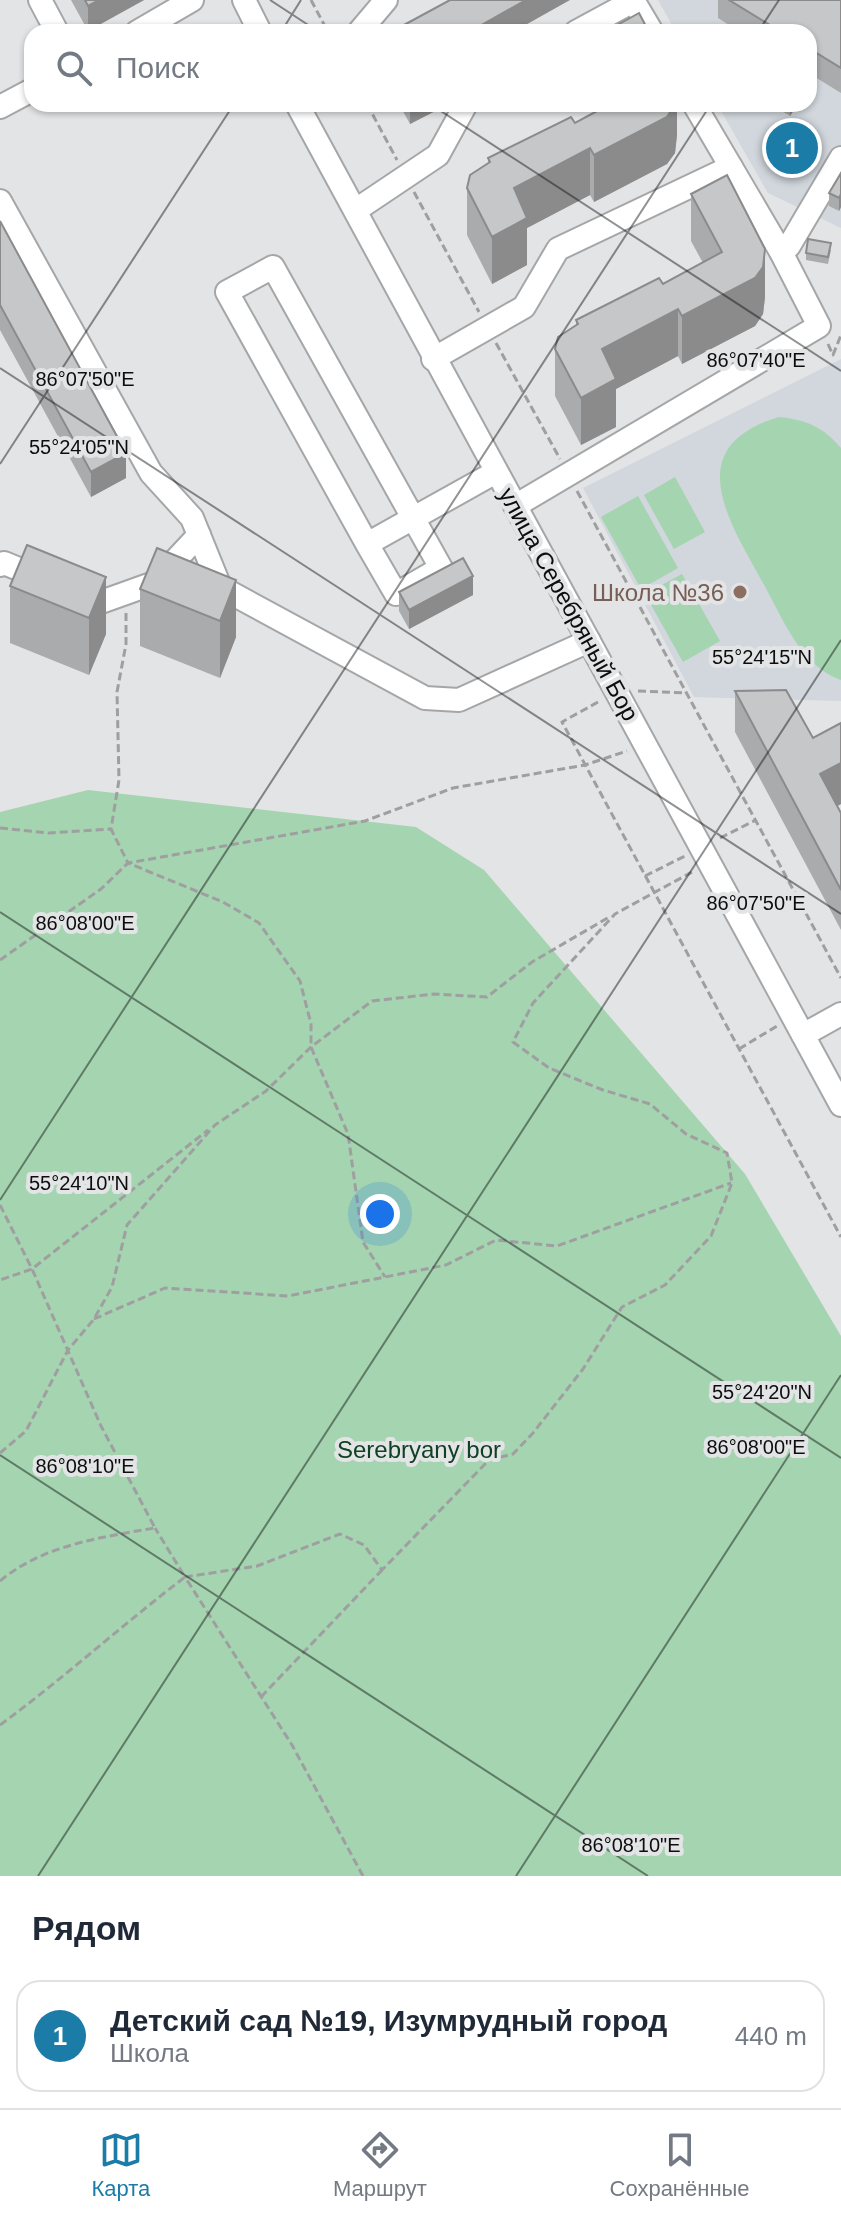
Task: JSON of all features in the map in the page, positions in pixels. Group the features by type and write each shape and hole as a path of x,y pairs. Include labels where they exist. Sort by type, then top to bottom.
{"street":[{"path":"40,0 53,24"},
{"path":"151,24 192,0"},
{"path":"244,0 256,24"},
{"path":"366,24 386,0"},
{"path":"590,24 633,0 647,24"},
{"path":"0,107 24,94"},
{"name":"улица Серебряный Бор","path":"301,112 841,1105"},
{"path":"356,210 438,155 462,112"},
{"path":"515,506 819,326 781,252 699,112"},
{"path":"781,252 789,246 841,158"},
{"path":"433,359 524,307 558,249 731,167"},
{"path":"0,201 151,473 192,518 220,587"},
{"path":"273,267 441,568 396,594 367,544 227,292 273,267"},
{"path":"367,544 496,472"},
{"path":"0,565 4,563 101,602 154,583 199,535"},
{"path":"154,583 220,587 425,698 459,700 589,641"},
{"path":"798,1026 841,1014"}],"path":[{"path":"311,0 324,24"},
{"path":"371,112 841,978"},
{"path":"126,595 126,644 117,692 119,780 111,829 128,863 223,902 259,923 300,981 311,1024 311,1047 348,1134 363,1242 385,1277"},
{"path":"687,693 617,691 562,722 841,1237"},
{"path":"0,960 101,889 128,863 365,821 453,788 585,765 645,744"},
{"path":"0,828 49,833 111,829"},
{"path":"0,1280 32,1269 215,1125 266,1091 311,1047 372,1001 434,994 487,997 532,962 710,863"},
{"path":"261,1697 489,1460 513,1454 533,1433 583,1369 622,1307 665,1285 711,1236 732,1183 727,1153 686,1134 650,1104 603,1090 549,1068 513,1042 533,1003 615,914"},
{"path":"739,1049 798,1026"},
{"path":"0,1453 26,1431 68,1350 94,1319 112,1287 127,1225 215,1125"},
{"path":"94,1319 165,1288 288,1296 446,1265 496,1240 557,1246 732,1183"},
{"path":"0,1205 32,1269 101,1426 155,1528 292,1745 363,1876"},
{"path":"0,1581 10,1572 76,1542 155,1528"},
{"path":"0,1725 48,1690 109,1635 185,1577 257,1566 340,1534 364,1545 382,1570"}],"shaded area":[{"path":"658,0 841,0 841,228 768,193 722,112 817,112 817,24 672,24"},
{"name":"Школа №36","path":"841,359 841,701 694,697 583,488"}],"green space":[{"path":"779,417 814,426 841,448 841,680 814,664 794,639 737,535 721,488 721,466 730,447 748,430"},
{"path":"675,477 705,532 674,549 644,495"},
{"path":"638,496 678,568 641,589 601,517"},
{"path":"682,574 720,641 683,662 645,594"},
{"name":"Serebryany bor","path":"88,790 416,827 484,870 745,1174 841,1336 841,1876 0,1876 0,812"}],"building":[{"path":"85,0 99,0 88,6"},
{"path":"450,0 526,0 483,24 406,24"},
{"path":"729,0 841,0 841,68 817,53 817,24 768,24"},
{"path":"639,13 645,24 619,24"},
{"path":"595,112 670,112 667,117 594,155 590,148 514,188 527,218 492,237 467,188 470,175 490,162 488,158 571,117 575,123"},
{"path":"841,173 841,194 839,198 829,193"},
{"path":"727,175 765,249 763,267 755,278 682,316 678,309 602,349 616,379 581,398 555,349 558,337 578,324 576,320 659,278 663,284 722,252 691,194"},
{"path":"0,221 126,453 91,472 0,305"},
{"path":"808,239 831,243 828,257 806,253"},
{"path":"27,545 106,577 89,618 10,586"},
{"path":"157,548 236,580 220,621 140,589"},
{"path":"463,558 473,576 409,610 399,592"},
{"path":"786,690 813,738 841,723 841,763 820,774 841,813 841,890 735,691"}],"place":[{"name":"Детский сад №19, Изумрудный город","path":"792,148"},
{"name":"Школа №36","path":"740,592"}]}
